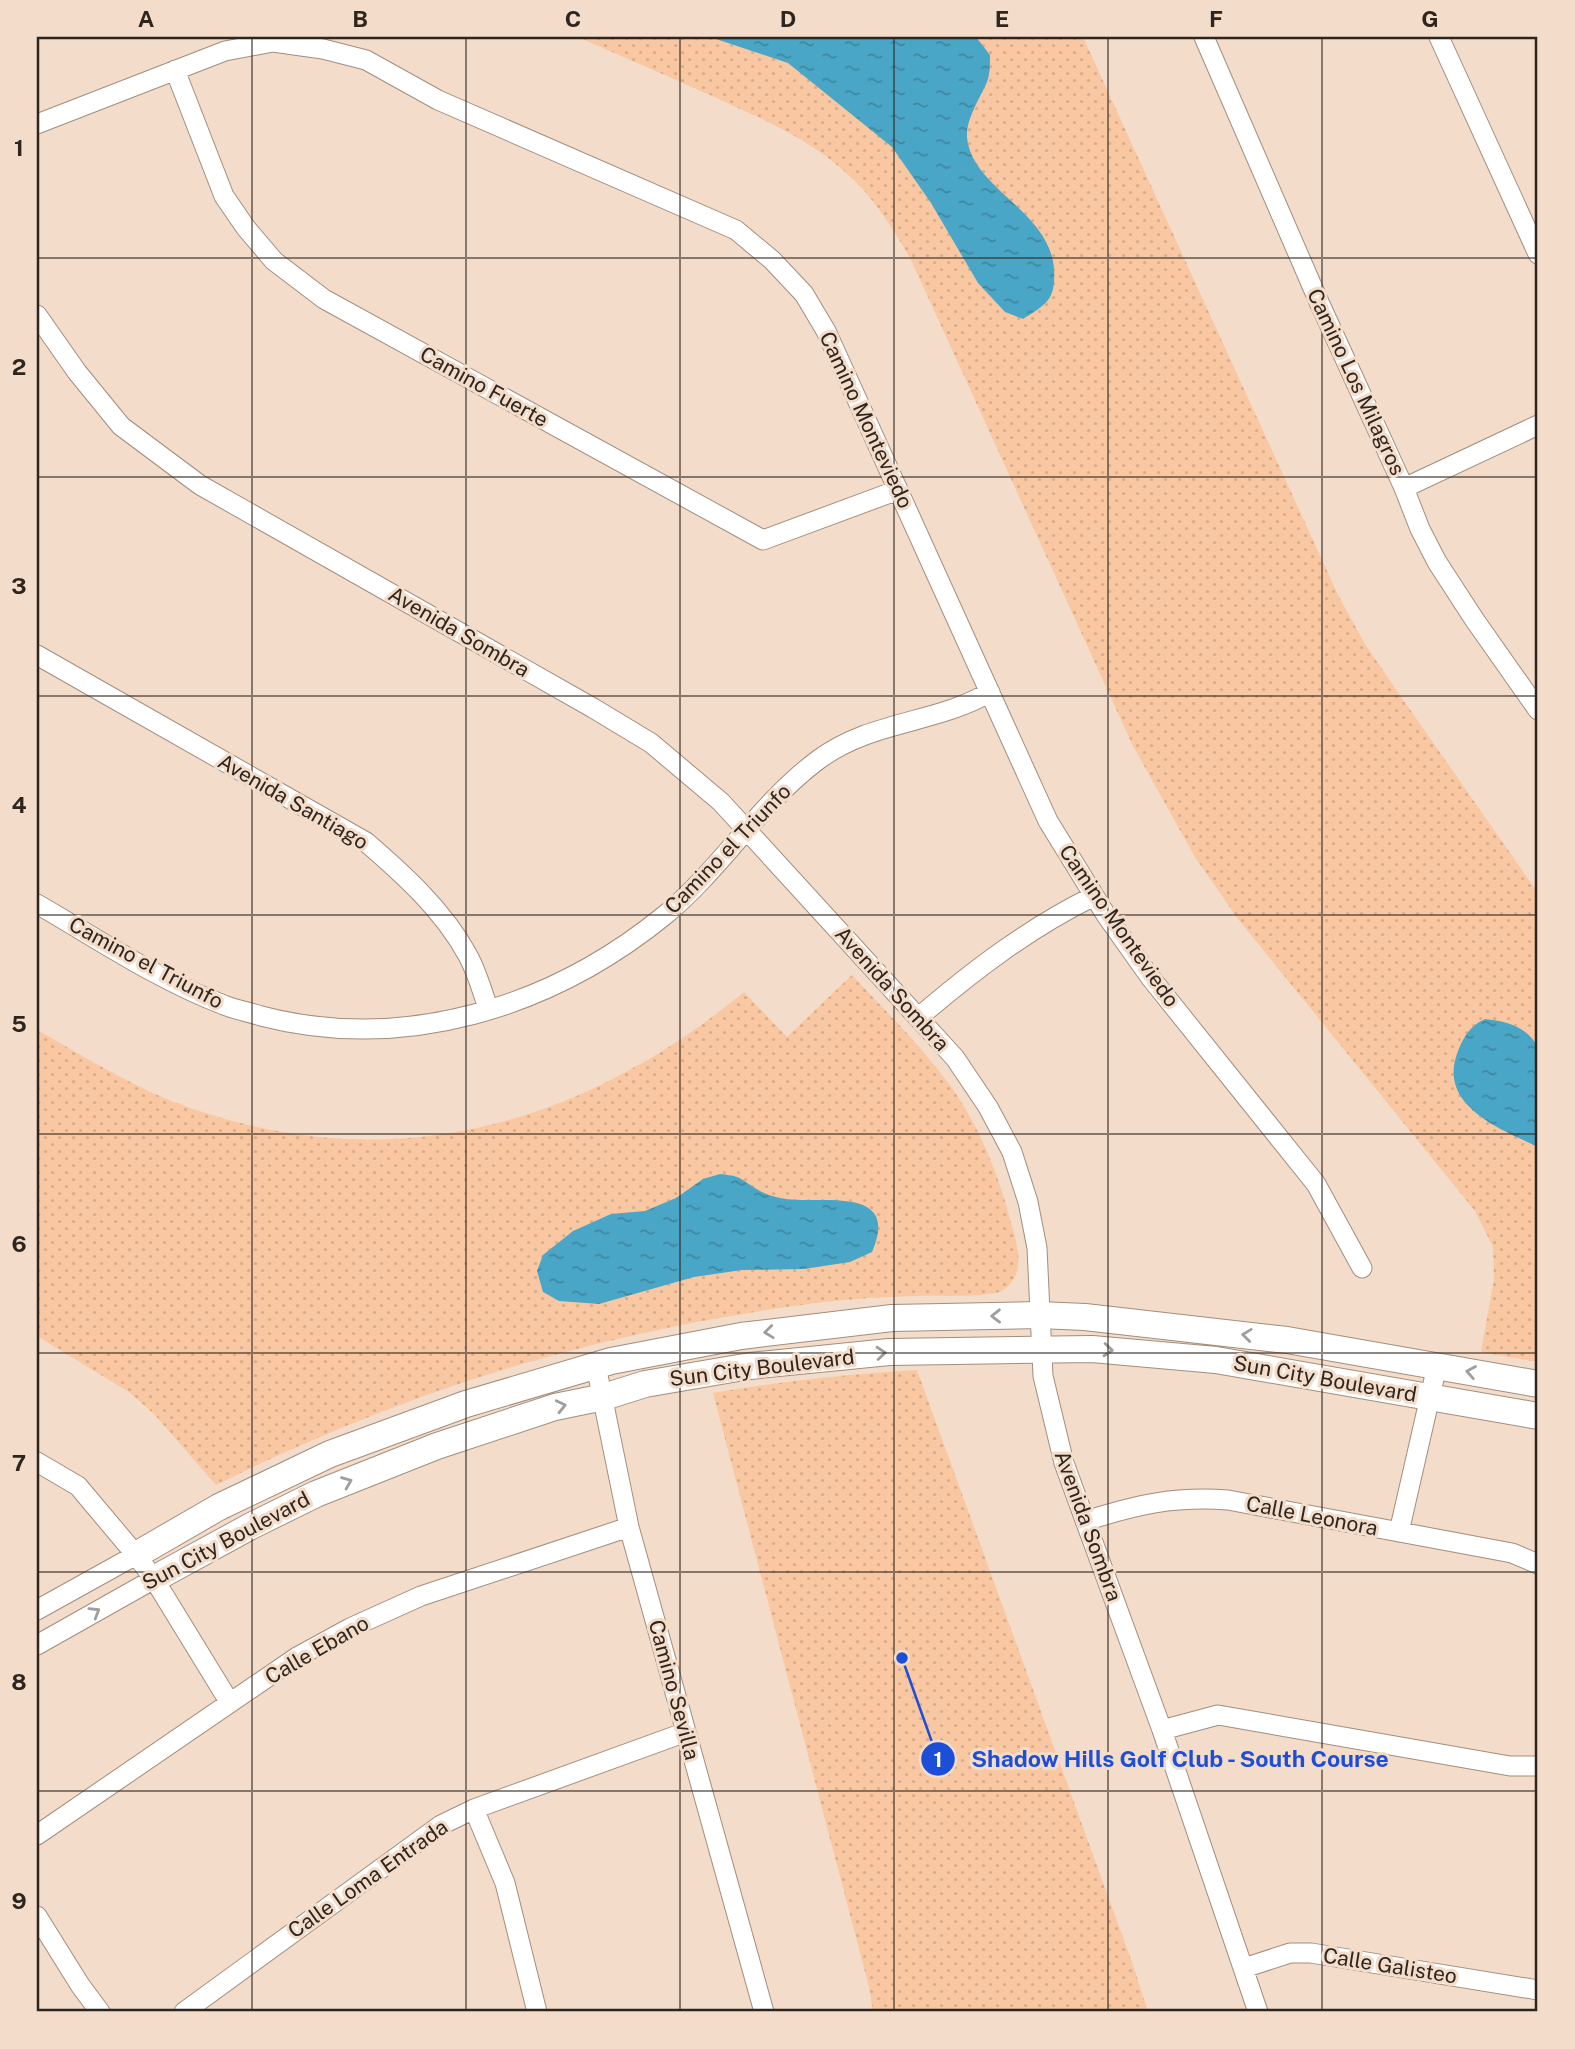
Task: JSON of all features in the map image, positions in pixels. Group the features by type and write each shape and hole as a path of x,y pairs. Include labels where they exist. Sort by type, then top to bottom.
{"street":[{"name":"Camino Los Milagros","path":"1205,37 1319,302 1405,488 1420,528 1437,562 1538,710"},
{"path":"1438,37 1538,254"},
{"name":"Camino Monteviedo","path":"37,124 225,51 273,42 323,49 366,60 474,117 736,230 772,260 804,294 826,331 1048,821 1094,896 1150,977 1316,1184 1362,1268"},
{"name":"Camino Fuerte","path":"175,70 224,196 274,261 324,299 763,540 898,490"},
{"name":"Avenida Sombra","path":"37,314 77,373 121,426 200,485 651,743 721,802 955,1058 988,1107 1012,1152 1028,1202 1037,1248 1043,1376 1060,1450 1162,1730 1258,2012"},
{"path":"1405,488 1538,425"},
{"name":"Avenida Santiago","path":"37,655 366,842 407,878 468,954 489,1010"},
{"name":"Camino el Triunfo","path":"37,904 178,984 225,1006 290,1023 351,1031 413,1027 458,1019 524,999 632,940 667,914 701,881 793,781 841,745 908,720 968,705 990,692"},
{"path":"919,1017 985,962 1053,916 1094,896"},
{"name":"Sun City Boulevard","path":"37,1610 219,1507 330,1454 466,1404 596,1366 741,1336 879,1319 1039,1315 1086,1317 1287,1340 1538,1384"},
{"name":"Sun City Boulevard","path":"37,1645 251,1526 340,1485 437,1446 555,1407 604,1397 645,1384 750,1366 889,1352 1093,1349 1216,1360 1538,1416"},
{"name":"Camino Sevilla","path":"596,1366 629,1527 764,2012"},
{"path":"1399,1532 1437,1366"},
{"path":"37,1462 78,1486 135,1555 154,1579 230,1703"},
{"name":"Calle Leonora","path":"1085,1521 1143,1503 1196,1497 1228,1500 1512,1553 1538,1564"},
{"name":"Calle Ebano","path":"37,1835 297,1657 350,1628 421,1596 629,1527"},
{"path":"1162,1730 1218,1714 1510,1766 1538,1766"},
{"name":"Calle Loma Entrada","path":"184,2012 441,1825 474,1809 686,1732"},
{"path":"474,1809 505,1883 537,2012"},
{"path":"37,1916 100,2012"},
{"name":"Calle Galisteo","path":"1244,1968 1290,1953 1311,1953 1538,1990"}],"shaded area":[{"path":"578,37 1083,37 1339,597 1365,644 1538,893 1538,1362 1481,1352 1494,1279 1493,1247 1475,1211 1238,919 1195,857 1133,746 911,260 882,213 844,171 797,137 763,119"},
{"path":"852,975 938,1070 960,1100 979,1134 1001,1189 1018,1253 1014,1279 1000,1292 968,1296 870,1298 809,1304 717,1318 569,1351 426,1395 286,1452 216,1485 154,1414 129,1392 37,1336 37,1030 152,1093 247,1125 323,1137 398,1139 471,1129 542,1109 612,1079 679,1040 744,992 787,1037"},
{"path":"917,1370 1148,2012 873,2012 869,1987 713,1393 815,1378"}],"water":[{"path":"710,37 976,37 990,55 990,65 987,82 971,116 967,137 972,155 982,171 1026,215 1049,249 1054,279 1048,300 1023,319 1005,312 978,283 931,203 892,147 788,63"},
{"path":"1485,1019 1514,1026 1526,1033 1536,1044 1539,1077 1538,1147 1476,1113 1464,1101 1456,1087 1454,1070 1460,1046 1471,1028"},
{"path":"720,1174 737,1177 780,1198 837,1200 867,1207 876,1216 878,1231 872,1252 850,1262 804,1269 742,1270 694,1277 599,1304 559,1301 543,1292 537,1271 543,1255 573,1231 611,1214 645,1211 676,1198 703,1179"}],"place":[{"name":"Shadow Hills Golf Club - South Course","path":"902,1658"}]}
